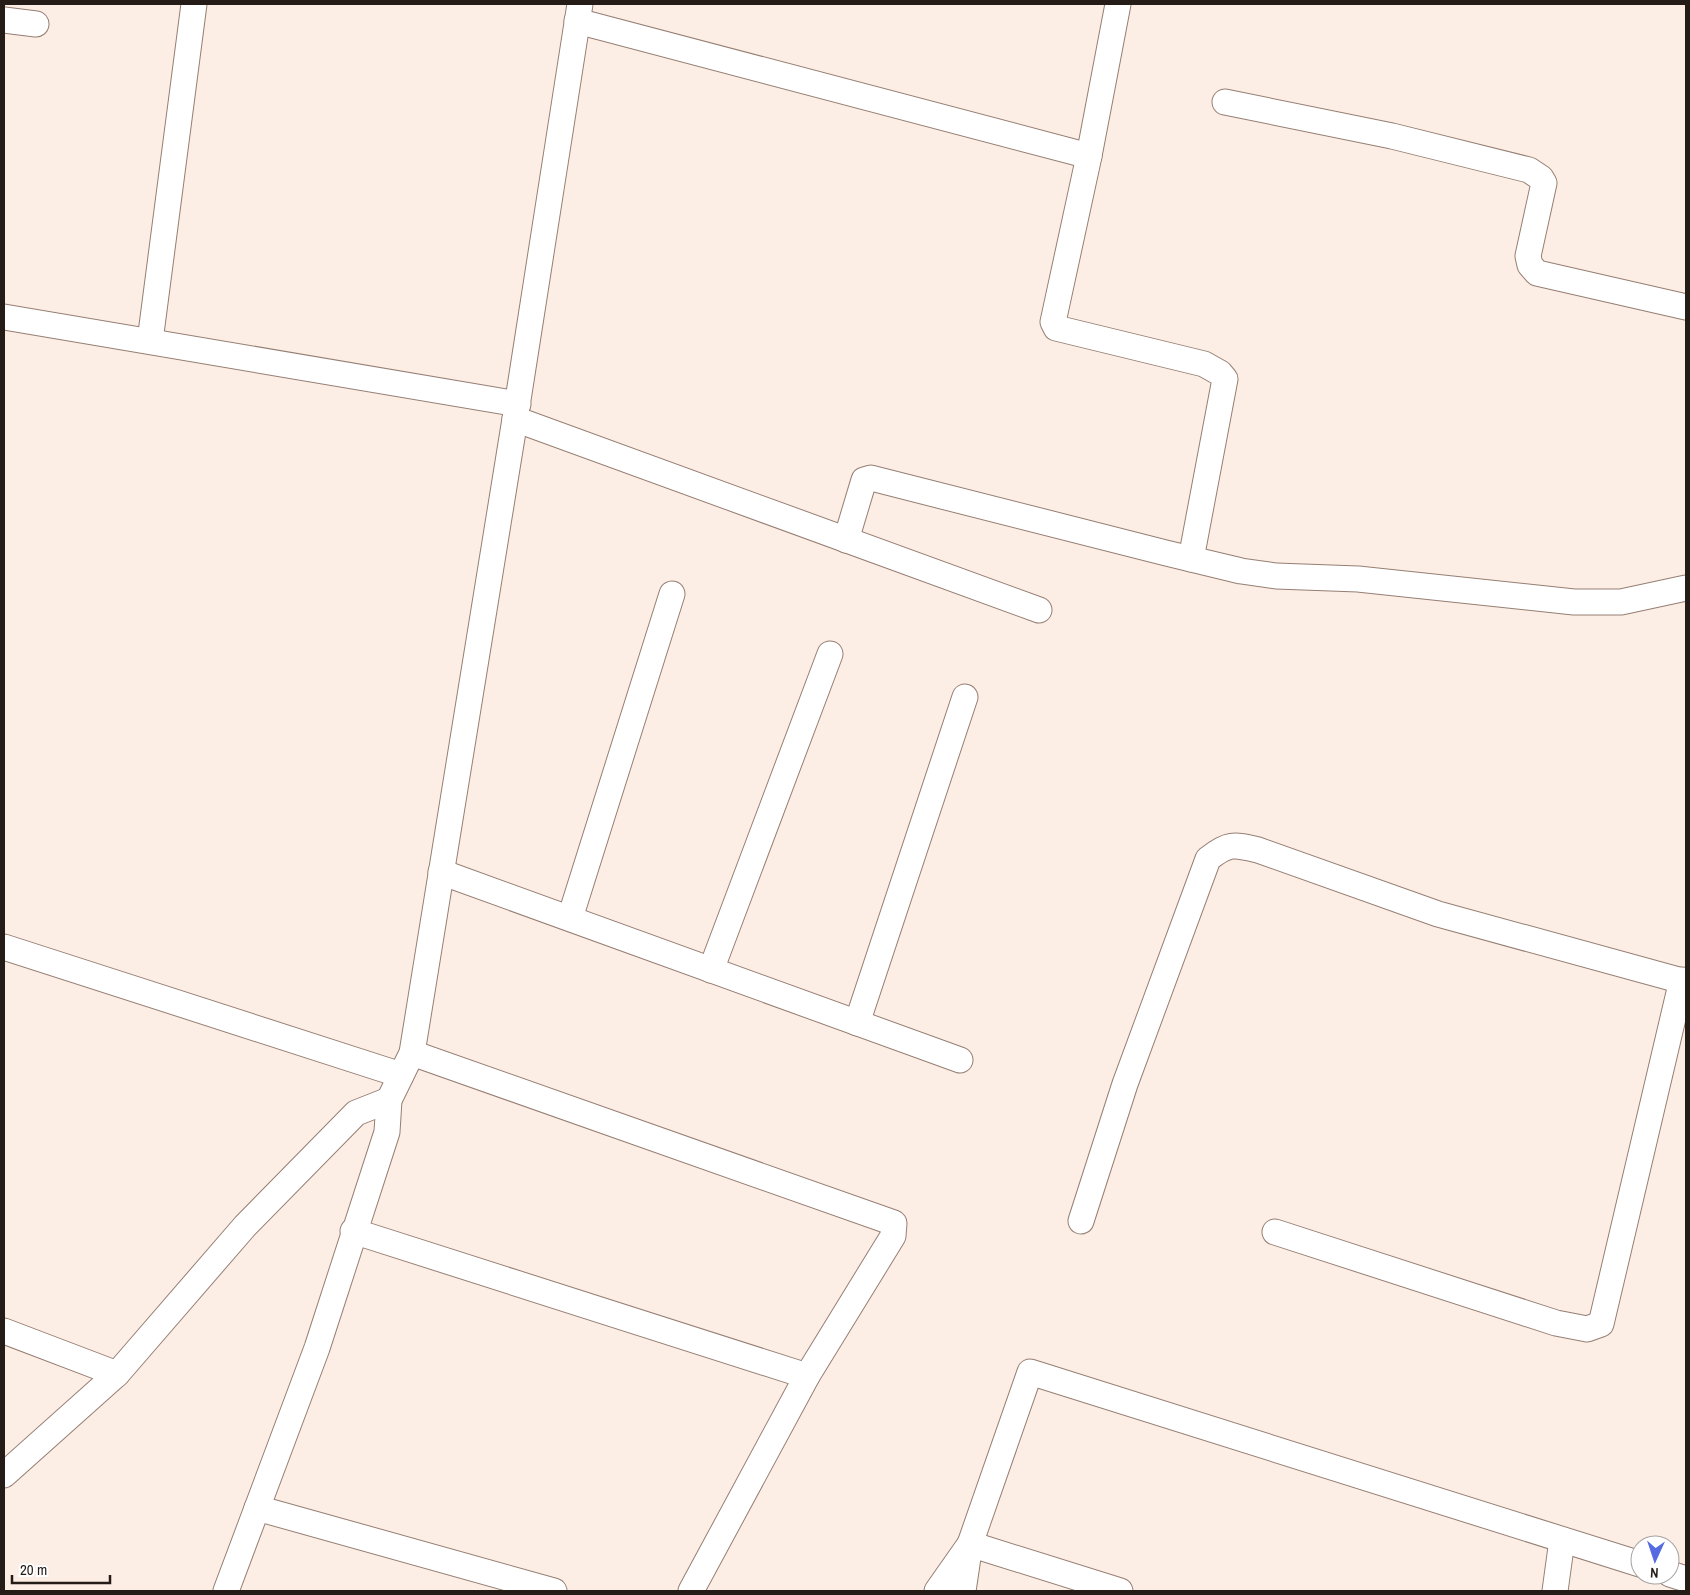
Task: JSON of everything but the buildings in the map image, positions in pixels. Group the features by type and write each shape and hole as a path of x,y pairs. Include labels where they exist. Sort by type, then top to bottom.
{"street":[{"path":"150,342 194,4"},
{"path":"1118,4 1089,156 1053,314 1056,328 1204,364 1220,373 1225,379 1191,559"},
{"path":"226,1591 316,1348 387,1132 389,1100 412,1052 516,411 578,12 1089,156"},
{"path":"4,20 36,24"},
{"path":"1225,102 1392,136 1529,170 1541,178 1544,183 1528,256 1530,265 1537,273 1686,307"},
{"path":"4,317 150,342 516,411 846,540 1039,610"},
{"path":"846,540 864,480 871,478 1191,559 1241,571 1276,576 1358,579 1574,602 1621,602 1686,588"},
{"path":"570,918 672,594"},
{"path":"711,970 830,654"},
{"path":"857,1023 965,697"},
{"path":"1081,1220 1125,1084 1208,859 1223,847 1235,844 1258,850 1438,914 1684,981 1601,1324 1587,1329 1556,1323 1276,1232"},
{"path":"441,872 960,1060"},
{"path":"4,947 401,1075"},
{"path":"412,1052 894,1223 894,1236 807,1376 691,1591"},
{"path":"4,1475 117,1374 245,1226 356,1113 389,1100"},
{"path":"353,1231 807,1376"},
{"path":"4,1331 117,1374"},
{"path":"963,1591 970,1544 1030,1372 1630,1561"},
{"path":"257,1508 554,1591"},
{"path":"1555,1591 1562,1540"},
{"path":"937,1591 970,1544"},
{"path":"970,1544 1120,1591"}]}
